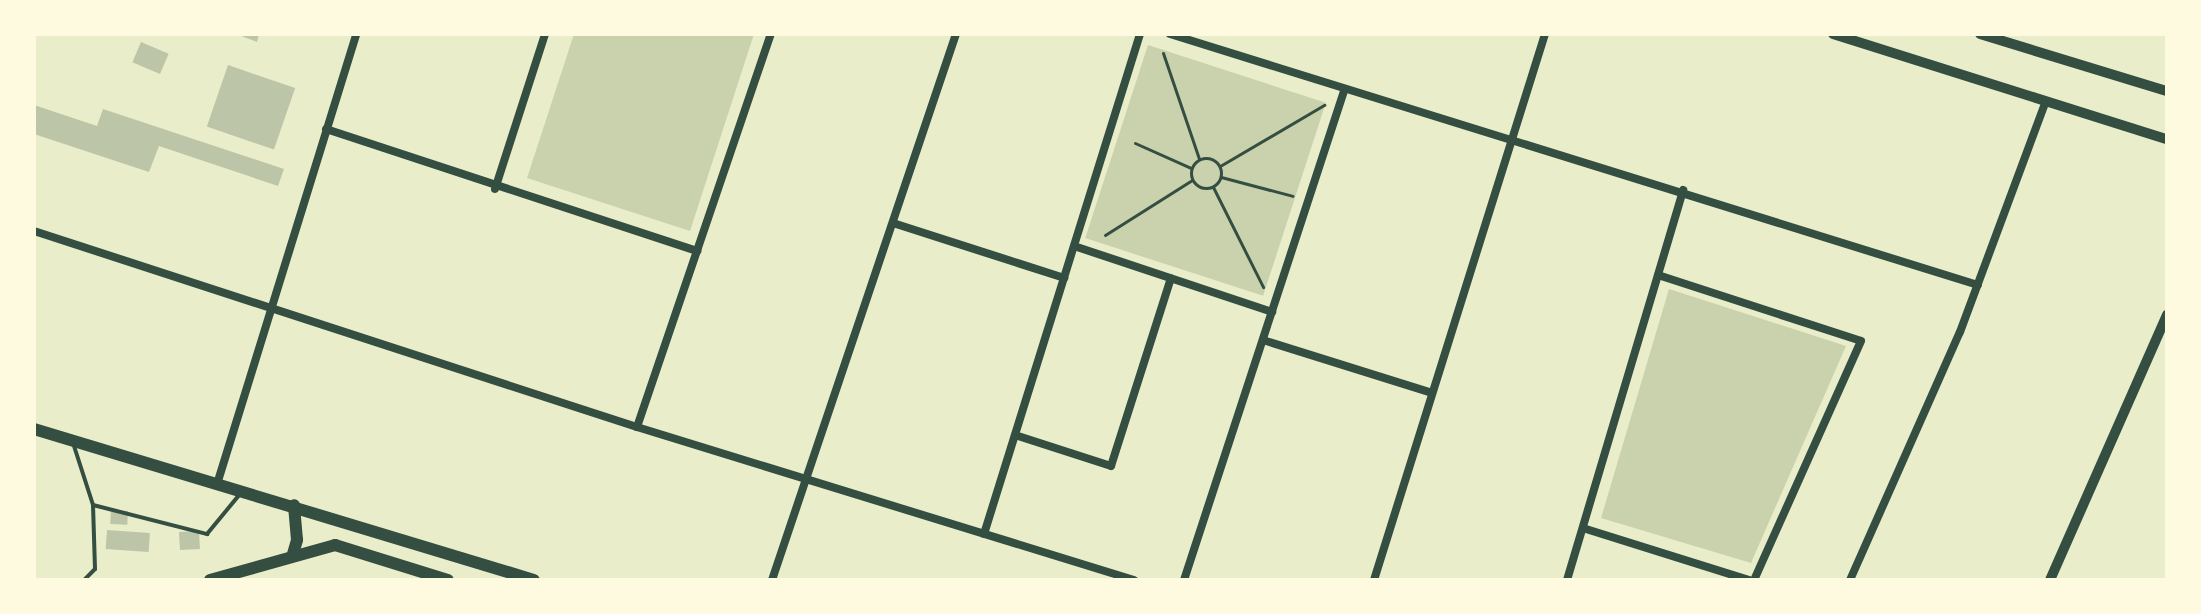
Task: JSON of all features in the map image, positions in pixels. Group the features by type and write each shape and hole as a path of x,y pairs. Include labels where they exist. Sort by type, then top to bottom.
{"highway":[{"path":"34,429 218,481 534,580"},
{"path":"293,554 297,540 294,505"},
{"path":"210,580 293,554 335,545 445,580"}],"street":[{"path":"218,481 356,34"},
{"path":"495,189 545,34"},
{"path":"637,427 771,34"},
{"path":"772,580 956,34"},
{"path":"984,534 1140,34"},
{"path":"1170,34 1344,91 1683,190 1978,285"},
{"path":"1374,580 1545,34"},
{"path":"1833,34 2167,139"},
{"path":"1980,34 2167,91"},
{"path":"1184,580 1344,91"},
{"path":"1850,580 1978,285 2046,101"},
{"path":"326,129 495,189 698,251"},
{"path":"1567,580 1586,529 1683,190"},
{"path":"893,223 1064,278"},
{"path":"34,231 637,427 1134,580"},
{"path":"1074,246 1272,312"},
{"path":"1586,529 1752,580 1861,341 1658,275"},
{"path":"1015,435 1111,466 1171,278"},
{"path":"2050,580 2167,315"},
{"path":"1263,340 1432,393"}],"lane":[{"path":"72,440 93,505 95,569 84,580"},
{"path":"93,505 207,534 244,490"}],"path":[{"path":"1163,53 1199,159"},
{"path":"1220,166 1324,105"},
{"path":"1135,143 1191,168"},
{"path":"1210,158 1220,166 1221,177 1213,187 1201,188 1192,180 1191,168 1199,159 1210,158"},
{"path":"1221,177 1293,196"},
{"path":"1105,235 1192,180"},
{"path":"1213,187 1263,287"}],"green space":[{"path":"574,34 754,34 690,231 527,178"},
{"path":"1148,45 1326,103 1263,296 1085,238"},
{"path":"1669,289 1846,346 1751,563 1601,518"}],"building":[{"path":"236,34 259,34 257,42"},
{"path":"141,42 169,54 160,74 132,62"},
{"path":"228,65 295,88 274,150 207,126"},
{"path":"34,105 97,126 103,109 284,169 278,186 159,146 149,172 34,134"},
{"path":"111,510 128,511 127,525 110,524"},
{"path":"107,530 150,533 149,552 106,549"},
{"path":"199,531 200,549 180,550 179,532"}]}
